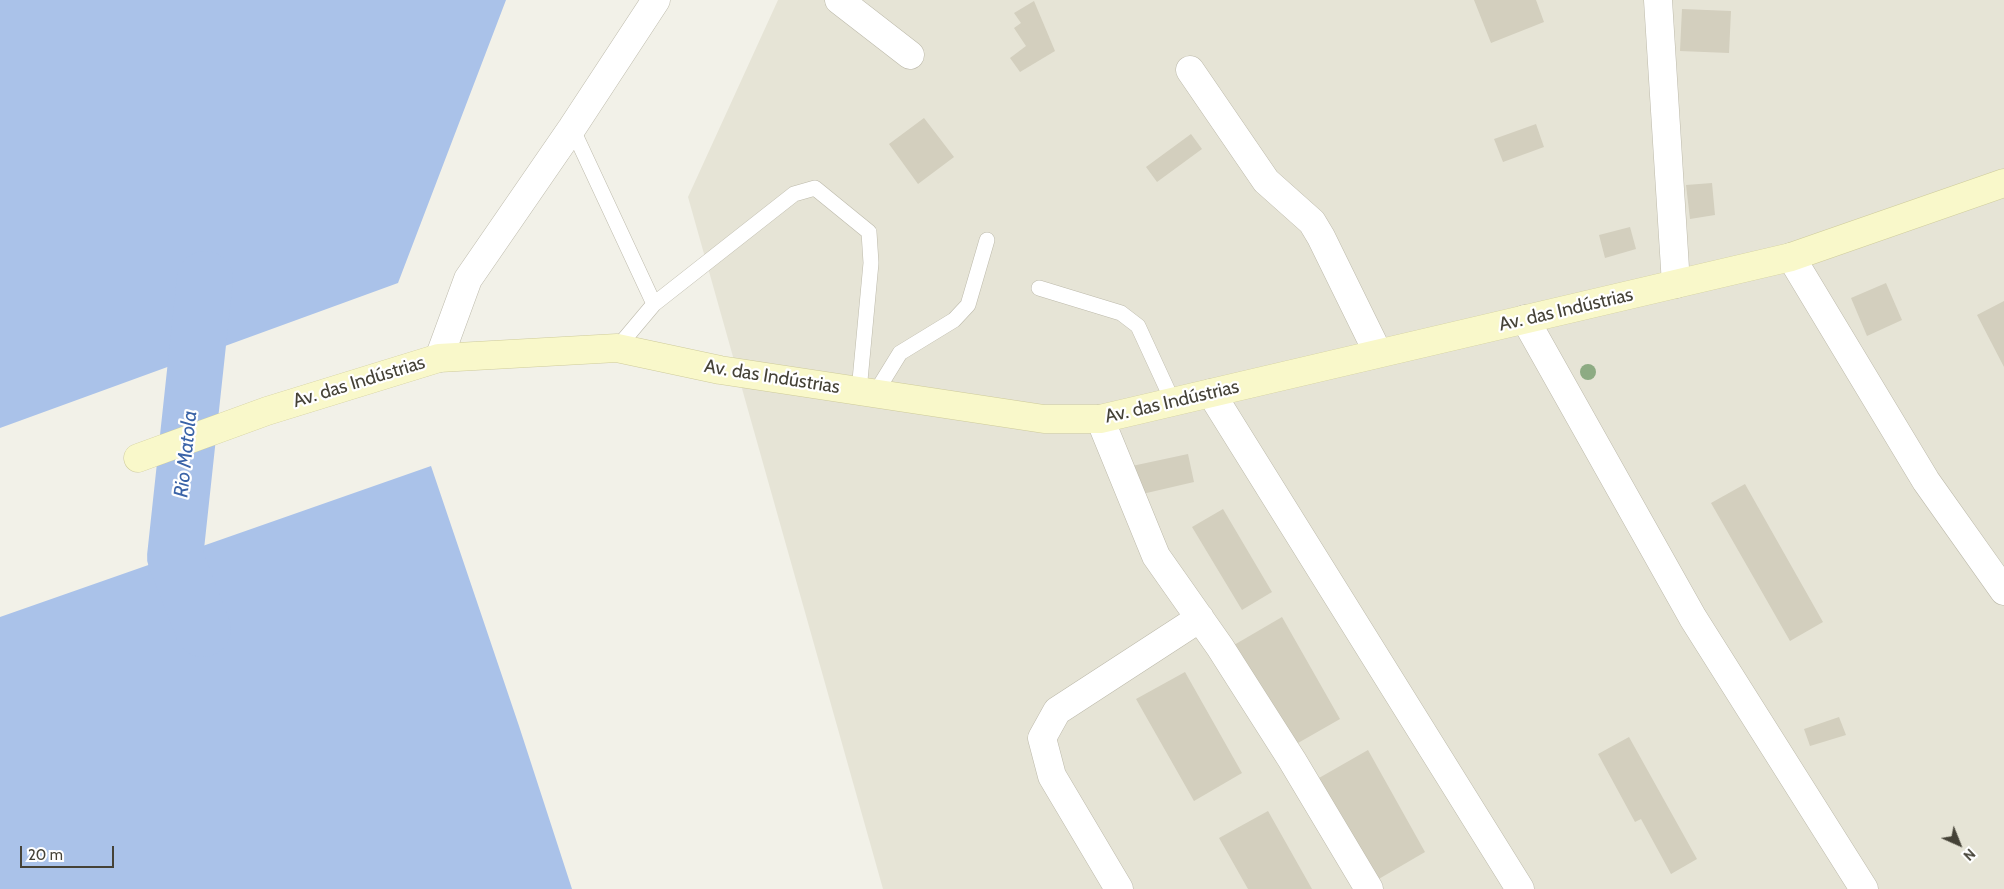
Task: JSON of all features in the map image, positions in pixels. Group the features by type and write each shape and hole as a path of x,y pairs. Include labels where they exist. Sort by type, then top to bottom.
{"street":[{"path":"439,358 468,280 572,128 656,0"},
{"path":"839,0 910,55"},
{"path":"1658,0 1676,284"},
{"path":"1190,70 1266,180 1312,222 1378,353"},
{"name":"Av. das Indústrias","path":"138,458 266,411 439,358 616,348 720,370 1044,418 1100,419 1791,257 2004,183"},
{"path":"1791,257 1926,481 2004,591"},
{"path":"1525,319 1693,618 1864,889"},
{"path":"1211,393 1520,889"},
{"path":"1100,419 1156,556 1200,618 1292,760 1370,889"},
{"path":"1120,889 1052,776 1042,738 1057,711 1200,618"}],"lane":[{"path":"572,128 654,304"},
{"path":"616,348 654,304 794,194 815,188 869,232 871,263 868,392"},
{"path":"868,392 900,353 954,320 968,304 987,240"},
{"path":"1039,288 1122,313 1138,326 1173,402"}],"shaded area":[{"path":"778,0 2004,0 2004,889 883,889 688,197"}],"water":[{"path":"0,0 506,0 398,283 0,428"},
{"path":"431,466 572,889 0,889 0,617"}],"building":[{"path":"1474,0 1536,0 1544,22 1491,43"},
{"path":"1034,1 1055,51 1020,72 1010,58 1026,46 1014,28 1021,23 1014,13"},
{"path":"1682,9 1731,11 1729,53 1680,51"},
{"path":"924,118 954,157 918,184 889,144"},
{"path":"1536,124 1544,147 1503,162 1494,139"},
{"path":"1191,134 1202,149 1157,182 1146,167"},
{"path":"1712,183 1715,215 1690,219 1686,185"},
{"path":"1630,227 1636,249 1605,258 1599,235"},
{"path":"1886,283 1902,320 1867,336 1851,298"},
{"path":"2004,301 2004,367 1977,315"},
{"path":"1188,454 1194,482 1138,495 1132,466"},
{"path":"1745,484 1823,622 1790,641 1711,503"},
{"path":"1223,509 1272,592 1242,610 1192,527"},
{"path":"1282,617 1340,719 1291,747 1234,645"},
{"path":"1185,672 1242,773 1194,801 1136,699"},
{"path":"1839,717 1846,735 1810,746 1804,729"},
{"path":"1629,737 1697,859 1671,874 1641,819 1635,822 1598,754"},
{"path":"1368,750 1425,852 1377,880 1319,778"},
{"path":"1268,811 1312,889 1248,889 1219,838"}],"waterway":[{"name":"Rio Matola","path":"203,629 175,557 205,279"}]}
